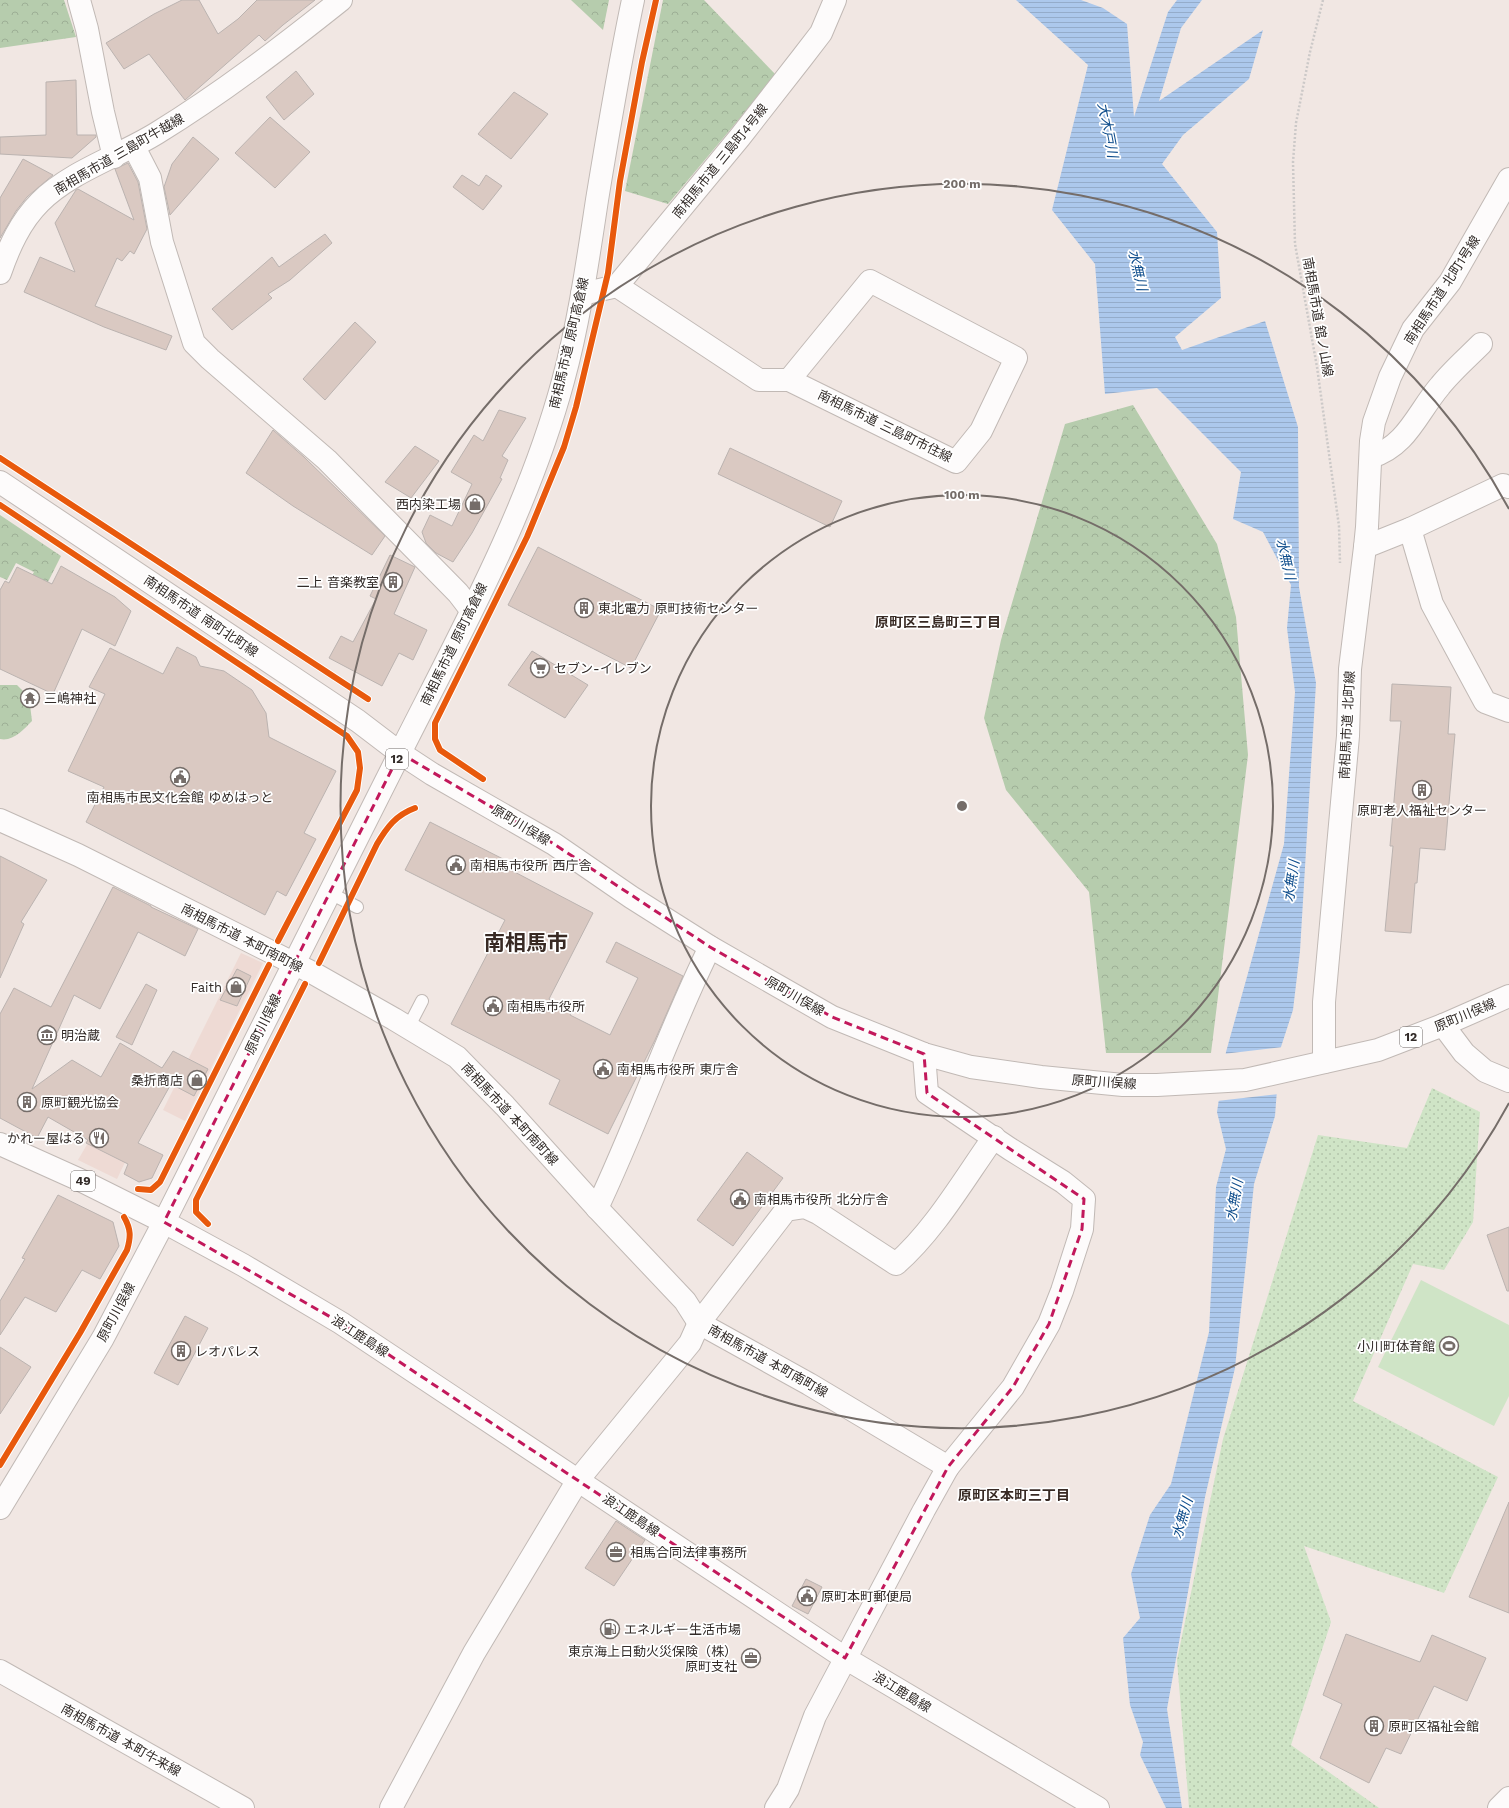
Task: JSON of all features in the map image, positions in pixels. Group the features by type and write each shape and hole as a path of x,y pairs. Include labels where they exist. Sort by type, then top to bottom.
{"street":[{"path":"79,0 87,29 103,112 114,156"},
{"name":"南相馬市道 三島町牛越線","path":"0,273 24,220 41,201 62,185 96,165 134,147 226,88 341,0"},
{"name":"南相馬市道 原町高倉線","path":"400,753 471,610 516,514 543,447 564,380 582,294 605,153 633,0"},
{"name":"南相馬市道 三島町4号線","path":"617,286 744,133 821,33 835,0"},
{"path":"134,147 150,178 162,242 194,343 210,360 327,460 447,582 471,610"},
{"name":"南相馬市道 北町1号線","path":"1364,547 1371,441 1374,422 1390,377 1413,329 1450,282 1509,179"},
{"name":"南相馬市道 三島町市住線","path":"617,286 759,380 789,380 956,462 982,431 1016,358 870,281 789,380"},
{"path":"582,294 617,286"},
{"path":"1371,457 1380,454 1401,440 1440,385 1481,344"},
{"name":"南相馬市道 南町北町線","path":"0,482 362,723 400,753"},
{"path":"1364,547 1410,529 1503,484 1509,487"},
{"path":"1410,529 1432,604 1445,629 1485,702 1509,711"},
{"name":"南相馬市道 北町線","path":"1317,1064 1348,736 1350,669 1364,547"},
{"name":"原町川俣線","path":"0,1508 103,1338 164,1222 400,753 432,774 554,844 631,897 710,947 832,1018 924,1054 971,1067 1041,1077 1122,1085 1157,1085 1245,1080 1378,1050 1442,1025 1509,996"},
{"name":"南相馬市道 本町南町線","path":"0,820 78,855 293,964 457,1057 505,1106 597,1208 685,1301 699,1323 809,1384 948,1467"},
{"path":"597,1208 631,1132 664,1050 710,947"},
{"path":"1442,1025 1464,1053 1485,1071 1509,1080"},
{"path":"776,1808 788,1789 815,1716 948,1467 1013,1387 1049,1324 1062,1291 1082,1229 1084,1199 1064,1182 1010,1149 927,1093 924,1054"},
{"path":"391,1808 474,1653 578,1480 690,1343 699,1323 786,1210 805,1207 896,1264 914,1247 939,1215 994,1137"},
{"name":"49","path":"0,1144 80,1180 164,1222"},
{"name":"浪江鹿島線","path":"164,1222 242,1265 341,1323 845,1658 1098,1808"},
{"name":"南相馬市道 本町牛来線","path":"0,1671 243,1808"},
{"path":"1499,1808 1509,1798"}],"lane":[{"path":"330,893 357,907"},
{"path":"408,1028 422,1001"}],"highlighted area":[{"path":"400,753 554,844 710,947 832,1017 924,1054 927,1093 1084,1199 1082,1229 1049,1324 1013,1387 948,1467 845,1658 341,1323 164,1222"}],"shaded area":[{"path":"241,953 263,963 185,1121 163,1110"},
{"path":"103,1117 138,1135 117,1179 78,1160"}],"green space":[{"path":"0,0 64,0 76,37 0,48"},
{"path":"571,0 609,0 603,30"},
{"path":"663,0 704,0 776,75 668,204 625,191"},
{"path":"1133,405 1217,544 1236,617 1248,755 1211,1053 1106,1053 1089,892 1006,790 984,718 1001,640 1065,424"},
{"path":"0,515 61,556 38,602 25,587 34,572 16,563 7,580 0,577"},
{"path":"0,685 17,685 29,697 32,721 18,734 9,739 0,739"},
{"path":"1432,1088 1480,1112 1473,1222 1444,1270 1413,1264 1353,1401 1498,1477 1444,1593 1304,1546 1331,1622 1291,1745 1379,1808 1189,1808 1177,1660 1223,1439 1318,1135 1407,1148"},
{"name":"小川町体育館","path":"1421,1280 1509,1325 1509,1396 1494,1426 1378,1367"}],"water":[{"path":"1016,0 1081,0 1103,8 1127,24 1134,117 1168,12 1177,0 1202,0 1181,28 1159,101 1263,30 1249,79 1183,135 1162,164 1217,232 1221,298 1175,337 1182,350 1265,321 1298,427 1299,587 1316,683 1300,951 1293,1010 1280,1050 1275,1116 1254,1184 1235,1368 1205,1497 1167,1709 1182,1808 1166,1808 1140,1755 1143,1742 1130,1705 1123,1638 1140,1618 1131,1574 1150,1515 1171,1484 1209,1332 1216,1187 1226,1149 1217,1112 1226,1052 1284,844 1295,692 1287,628 1291,585 1263,532 1233,519 1241,472 1157,388 1105,394 1095,264 1052,210 1088,65"}],"pier":[{"path":"1283,1047 1279,1094 1217,1101 1223,1054"}],"building":[{"path":"182,0 199,0 218,34 238,19 257,0 315,0 265,41 259,35 185,100 149,54 124,69 106,43 154,14"},
{"path":"296,71 314,94 284,120 266,97"},
{"path":"76,80 77,135 96,135 96,137 72,158 0,154 0,137 46,135 46,82"},
{"path":"514,92 548,114 511,159 478,134"},
{"path":"270,117 310,152 275,188 235,153"},
{"path":"193,137 219,159 170,215 164,187 172,164"},
{"path":"23,159 53,175 27,197 16,211 0,238 0,198"},
{"path":"128,163 138,182 147,229 134,254 130,251 122,261 117,258 95,306 172,336 166,350 104,327 24,292 40,257 75,272 55,223 76,190 78,189 134,220 115,169"},
{"path":"462,175 479,186 486,175 502,186 483,210 453,187"},
{"path":"325,234 332,243 290,280 268,294 272,298 232,330 212,309 272,257 279,267"},
{"path":"355,322 376,342 325,400 303,379"},
{"path":"499,410 526,418 502,456 508,460 500,478 502,479 472,533 453,562 436,553 426,543 422,532 430,515 452,526 472,484 451,472 474,435 483,441"},
{"path":"273,430 304,457 385,536 372,555 293,506 246,473"},
{"path":"415,446 439,461 411,498 385,482"},
{"path":"730,448 842,501 830,527 718,474"},
{"name":"東北電力 原町技術センター","path":"538,547 661,610 631,668 508,605"},
{"path":"390,555 415,567 394,614 427,630 413,660 399,653 382,686 329,658 341,636 353,642 376,599 370,596"},
{"path":"61,566 115,597 131,611 115,646 82,629 53,694 0,669 0,590 5,581 9,583 17,567 52,584"},
{"name":"南相馬市民文化会館 ゆめはっと","path":"177,647 196,657 200,666 224,671 252,690 266,713 269,737 336,771 304,833 316,839 286,896 277,891 265,915 86,822 104,787 68,771 105,694 89,687 110,648 163,674"},
{"name":"セブン-イレブン","path":"532,651 588,685 565,718 508,685"},
{"path":"1392,684 1451,687 1448,734 1455,734 1445,850 1420,848 1417,883 1415,883 1411,933 1385,931 1393,846 1390,846 1401,721 1390,721"},
{"path":"430,822 507,861 505,867 593,913 549,999 572,1011 570,1015 610,1035 638,978 606,962 616,942 683,976 655,1040 608,1134 549,1104 560,1080 451,1024 505,920 405,870"},
{"path":"0,856 47,880 21,922 24,924 0,978"},
{"path":"113,887 198,929 185,956 138,932 100,1009 74,995 32,1089 72,1060 101,1077 120,1043 162,1068 173,1051 208,1069 194,1096 171,1084 138,1143 163,1155 152,1178 139,1182 124,1174 128,1164 86,1143 88,1140 48,1117 37,1138 0,1118 0,1014 14,988 51,1007"},
{"name":"Faith","path":"237,969 251,976 237,1006 220,1000"},
{"path":"146,984 157,990 132,1045 116,1037"},
{"name":"南相馬市役所 北分庁舎","path":"747,1152 783,1178 733,1246 697,1220"},
{"path":"58,1195 113,1222 119,1246 100,1279 82,1270 56,1312 25,1297 0,1335 0,1301 25,1259 22,1258"},
{"path":"1509,1227 1509,1291 1507,1291 1487,1235"},
{"name":"レオパレス","path":"185,1316 208,1328 178,1385 154,1373"},
{"path":"0,1347 31,1367 0,1414"},
{"path":"1509,1502 1509,1613 1469,1597"},
{"name":"相馬合同法律事務所","path":"616,1521 645,1540 614,1586 585,1568"},
{"path":"806,1579 822,1587 808,1614 792,1606"},
{"name":"原町区福祉会館","path":"1346,1634 1420,1662 1432,1635 1486,1658 1467,1701 1434,1686 1401,1754 1386,1748 1369,1783 1320,1758 1342,1704 1323,1695"}],"cycle path":[{"path":"483,779 440,750 435,739 435,723 527,537 564,447 576,407 608,273 620,181 642,62 656,0"},
{"path":"0,458 368,699"},
{"path":"0,505 347,736 358,752 360,768 357,790 278,941"},
{"path":"319,963 377,844 388,827 397,818 415,808"},
{"path":"138,1189 151,1190 160,1182 269,965"},
{"path":"208,1224 196,1212 196,1200 305,984"},
{"path":"0,1465 80,1333 127,1250 130,1233 124,1217"}],"place":[{"name":"西内染工場","path":"475,504"},
{"name":"二上 音楽教室","path":"393,582"},
{"name":"東北電力 原町技術センター","path":"584,608"},
{"name":"セブン-イレブン","path":"540,668"},
{"name":"三嶋神社","path":"30,698"},
{"name":"南相馬市民文化会館 ゆめはっと","path":"180,777"},
{"name":"原町老人福祉センター","path":"1422,790"},
{"name":"南相馬市役所 西庁舎","path":"456,865"},
{"name":"Faith","path":"236,987"},
{"name":"南相馬市役所","path":"493,1006"},
{"name":"明治蔵","path":"47,1035"},
{"name":"南相馬市役所 東庁舎","path":"603,1069"},
{"name":"桑折商店","path":"197,1080"},
{"name":"原町観光協会","path":"27,1102"},
{"name":"かれー屋はる","path":"99,1138"},
{"name":"南相馬市役所 北分庁舎","path":"740,1199"},
{"name":"小川町体育館","path":"1449,1346"},
{"name":"レオパレス","path":"181,1351"},
{"name":"相馬合同法律事務所","path":"616,1552"},
{"name":"原町本町郵便局","path":"807,1596"},
{"name":"エネルギー生活市場","path":"610,1629"},
{"name":"東京海上日動火災保険（株） 原町支社","path":"751,1658"},
{"name":"原町区福祉会館","path":"1374,1726"}],"district":[{"name":"原町区三島町三丁目","path":"938,622"},
{"name":"南相馬市","path":"526,942"},
{"name":"原町区本町三丁目","path":"1014,1495"}],"water label":[{"name":"大木戸川","path":"1108,130"},
{"name":"水無川","path":"1138,270"},
{"name":"水無川","path":"1286,559"},
{"name":"水無川","path":"1291,881"},
{"name":"水無川","path":"1234,1200"},
{"name":"水無川","path":"1182,1518"}]}
